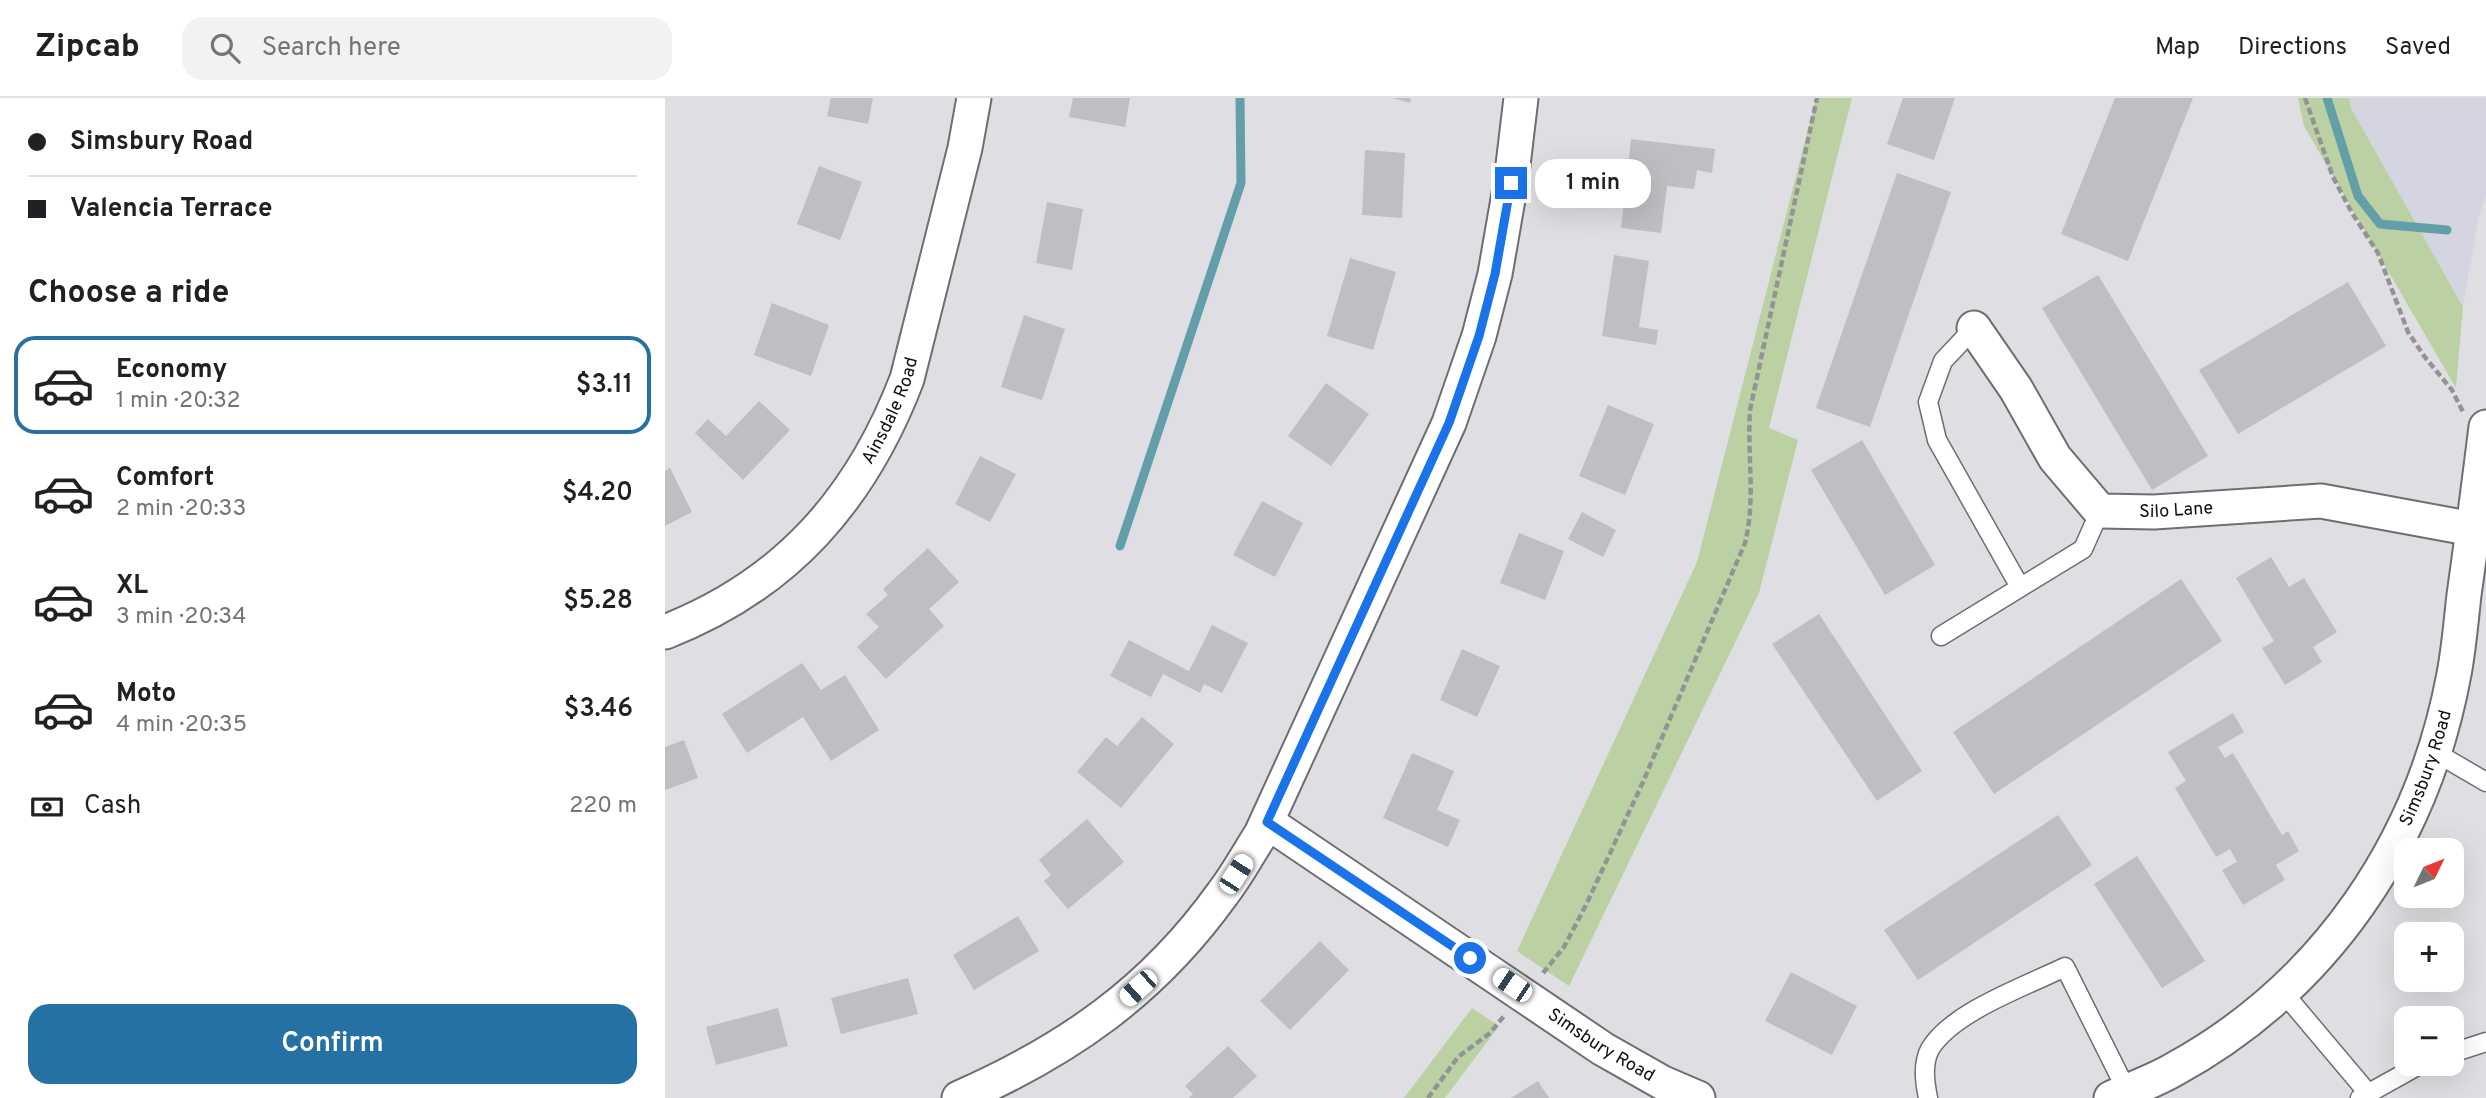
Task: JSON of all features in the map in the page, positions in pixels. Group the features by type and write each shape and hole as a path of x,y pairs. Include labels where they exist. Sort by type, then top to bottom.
{"street":[{"name":"Ainsdale Road","path":"665,632 686,624 735,597 798,550 818,531 852,488 869,461 907,379 965,148 974,98"},
{"path":"959,1098 1010,1076 1068,1042 1122,1002 1178,949 1223,893 1267,822 1449,423 1479,336 1495,274 1511,183 1521,98"},
{"path":"1974,328 2016,389 2055,458 2100,511"},
{"name":"Simsbury Road","path":"2119,1094 2172,1071 2229,1036 2282,991 2329,944 2378,877 2394,850 2433,751 2454,674 2485,438"},
{"name":"Silo Lane","path":"2100,511 2154,512 2321,501 2473,529"},
{"name":"Simsbury Road","path":"1267,822 1603,1049 1663,1083 1697,1098"}],"lane":[{"path":"1974,328 1943,361 1928,402 1937,440 2019,587"},
{"path":"1941,636 2083,549 2100,511"},
{"path":"2433,751 2486,782"},
{"path":"1928,1098 1925,1064 1930,1049 1959,1018 2065,967 2119,1094"},
{"path":"2282,991 2364,1095 2399,1076"},
{"path":"2464,1049 2486,1042"}],"path":[{"path":"1535,981 1564,947 1586,905 1643,782 1745,543 1751,507 1748,435 1750,410 1817,98"},
{"path":"2305,98 2333,177 2378,253 2408,332 2485,438"},
{"path":"1428,1098 1458,1057 1490,1033 1506,1014"}],"shaded area":[{"path":"2349,98 2486,98 2486,197 2479,215 2463,307 2351,108"}],"green space":[{"path":"1816,98 1852,98 1769,428 1798,440 1759,593 1569,986 1517,951 1697,562"},
{"path":"2298,98 2349,98 2351,108 2463,307 2456,388 2304,126"},
{"path":"1472,1008 1499,1026 1445,1098 1404,1098"}],"building":[{"path":"831,98 873,98 868,124 827,116"},
{"path":"1073,98 1130,98 1125,127 1069,117"},
{"path":"1393,98 1411,98 1410,103"},
{"path":"1903,98 1955,98 1934,160 1887,144"},
{"path":"2115,98 2193,98 2128,261 2061,234"},
{"path":"1631,139 1715,149 1712,173 1697,170 1694,189 1667,186 1661,233 1621,228"},
{"path":"1365,150 1405,153 1402,218 1362,215"},
{"path":"819,166 862,182 840,240 797,224"},
{"path":"1897,173 1951,192 1870,427 1816,408"},
{"path":"1047,202 1083,209 1072,270 1036,263"},
{"path":"1614,255 1649,261 1639,327 1658,330 1656,345 1602,336"},
{"path":"1350,258 1396,272 1373,350 1327,336"},
{"path":"2098,275 2208,456 2152,490 2042,308"},
{"path":"2348,282 2386,346 2238,434 2199,370"},
{"path":"772,303 829,325 811,376 754,355"},
{"path":"1024,315 1065,329 1042,400 1001,387"},
{"path":"1326,383 1369,414 1331,466 1288,436"},
{"path":"759,401 790,430 743,480 695,433 708,419 726,436"},
{"path":"1608,405 1654,424 1625,495 1579,476"},
{"path":"1862,440 1935,565 1885,595 1811,470"},
{"path":"980,456 1016,474 990,522 955,504"},
{"path":"670,468 692,512 665,526 665,471"},
{"path":"1262,501 1303,523 1275,577 1233,555"},
{"path":"1582,512 1616,530 1603,557 1568,539"},
{"path":"1519,533 1564,551 1545,600 1500,583"},
{"path":"928,548 959,582 929,609 944,626 886,679 857,647 879,627 866,614 888,595 883,589"},
{"path":"2271,557 2289,587 2304,578 2337,632 2313,647 2322,662 2285,685 2262,648 2274,641 2236,578"},
{"path":"2181,579 2222,641 1994,794 1953,732"},
{"path":"1819,614 1922,771 1877,801 1772,644"},
{"path":"1212,625 1248,643 1222,693 1204,684 1200,693 1163,674 1151,697 1110,676 1129,640 1189,671"},
{"path":"1462,649 1500,666 1477,717 1440,700"},
{"path":"802,663 821,690 845,675 879,730 831,761 803,717 747,753 722,714"},
{"path":"2233,713 2244,732 2218,747 2225,758 2233,753 2282,835 2288,831 2299,851 2276,865 2285,880 2243,905 2222,870 2237,862 2230,849 2216,857 2175,788 2186,781 2168,752"},
{"path":"1142,717 1174,744 1121,808 1077,772 1106,737 1117,746"},
{"path":"684,740 698,778 665,790 665,747"},
{"path":"1412,753 1454,771 1437,810 1460,820 1448,847 1383,818"},
{"path":"2058,815 2092,865 1918,980 1884,930"},
{"path":"1087,819 1124,862 1068,909 1044,881 1051,875 1039,860"},
{"path":"2137,856 2205,961 2162,988 2094,884"},
{"path":"1018,916 1039,951 974,990 953,955"},
{"path":"1320,941 1349,970 1290,1030 1260,1001"},
{"path":"1791,972 1857,1006 1832,1055 1765,1021"},
{"path":"908,978 918,1014 841,1034 831,998"},
{"path":"778,1008 788,1046 716,1065 706,1027"},
{"path":"1228,1046 1257,1076 1233,1098 1189,1098 1193,1094 1185,1086"},
{"path":"1538,1081 1549,1098 1511,1098"}],"waterway":[{"path":"1120,546 1241,183 1240,98"},
{"path":"2327,98 2358,196 2380,224 2447,230"}],"route":[{"path":"1470,958 1267,822 1449,423 1479,336 1495,274 1511,183"}]}
